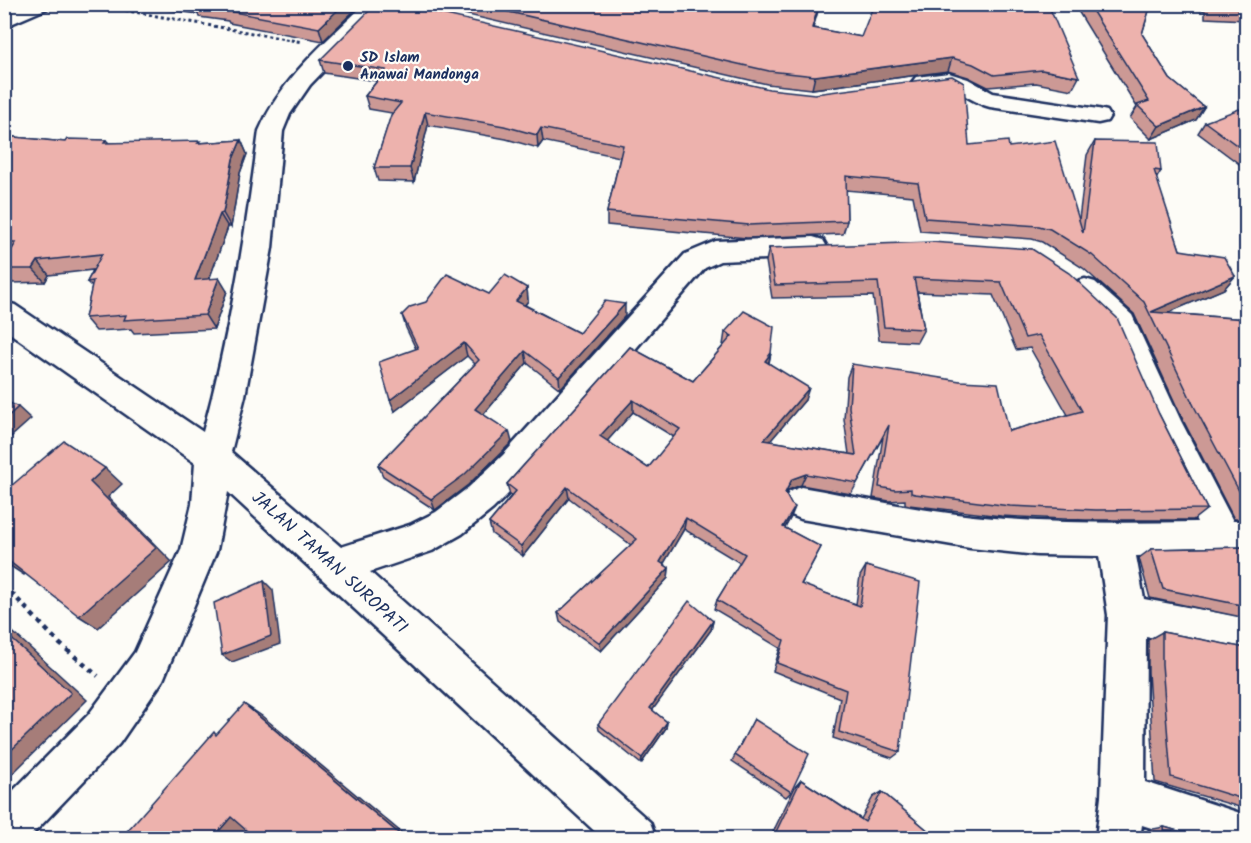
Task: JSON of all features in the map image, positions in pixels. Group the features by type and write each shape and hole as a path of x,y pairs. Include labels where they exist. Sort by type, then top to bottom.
{"street":[{"path":"4,21 41,4"},
{"path":"4,832 104,729 149,666 200,550 210,504 213,458 229,396 258,248 271,131 276,114 286,99 336,45 386,6"},
{"path":"899,86 948,80 958,83 980,98 1098,116"},
{"path":"336,566 419,539 449,524 481,498 515,465 695,261 716,251 844,246"},
{"path":"1064,272 1121,323 1166,425 1235,537"},
{"name":"JALAN TAMAN SUROPATI","path":"4,313 213,458 336,566 634,838"},
{"path":"801,503 970,532 1037,538 1115,540 1235,537"},
{"path":"1115,540 1127,615 1121,818 1246,837"},
{"path":"1127,615 1246,638"}],"path":[{"path":"90,4 311,43 336,45"},
{"path":"4,585 60,644 126,700"}],"building":[{"path":"344,4 319,28 223,10 225,8 193,5"},
{"path":"376,4 398,4 769,89 815,94 952,76 964,83 969,145 1008,141 1009,147 1055,141 1083,233 1095,141 1158,142 1161,171 1154,170 1180,250 1224,257 1235,276 1151,312 1246,319 1246,504 1195,408 1144,302 1092,255 1050,229 1039,226 925,218 918,183 846,176 847,221 749,225 607,212 623,145 541,128 537,135 504,126 425,112 410,168 374,168 391,115 401,103 365,96 386,70 320,60"},
{"path":"474,4 819,4 812,28 861,37 874,4 1048,4 1079,77 1042,70 994,75 973,64 952,58 815,76 769,71"},
{"path":"1088,4 1151,4 1142,34 1170,79 1204,107 1159,126 1137,105 1149,101"},
{"path":"1246,4 1246,7 1213,5"},
{"path":"1239,109 1246,114 1246,152 1205,122"},
{"path":"4,136 65,142 67,139 106,140 104,143 200,141 198,143 241,140 233,159 223,213 220,214 195,280 219,278 205,315 124,320 126,315 85,318 93,281 87,282 102,254 38,261 33,269 4,269 4,262 16,243 4,243"},
{"path":"931,242 1032,249 1069,273 1117,318 1159,414 1207,509 1096,510 1010,506 915,494 911,493 911,489 895,490 879,487 889,425 857,483 806,474 792,479 785,493 795,507 783,527 821,547 801,584 860,606 866,566 920,582 900,752 839,732 846,690 777,663 784,640 717,600 745,554 686,518 660,562 669,568 600,643 558,613 637,539 567,487 521,546 489,523 516,491 507,484 630,347 693,381 732,336 725,332 744,311 774,327 771,353 765,361 809,388 764,440 856,455 849,407 852,364 960,381 998,383 1009,431 1082,411 1039,335 1025,338 1001,282 914,278 924,329 884,327 878,282 775,285 769,248","holes":["633,400 680,429 648,468 600,436"]},
{"path":"447,274 489,294 505,275 527,288 516,301 579,333 605,301 625,304 559,377 525,351 475,409 509,431 464,475 431,499 378,465 479,360 464,343 390,400 379,362 418,348 402,315 410,307 426,302"},
{"path":"4,400 18,407 4,420"},
{"path":"64,441 105,468 90,482 156,548 79,616 6,559 4,560 4,492"},
{"path":"1246,547 1246,606 1163,589 1151,549"},
{"path":"264,581 271,636 222,655 214,603"},
{"path":"689,601 713,621 650,708 667,722 642,758 598,724"},
{"path":"4,632 71,693 4,757"},
{"path":"1162,632 1246,648 1246,800 1171,777 1162,664"},
{"path":"244,704 404,838 255,838 231,817 213,838 121,838 214,732 216,735"},
{"path":"754,719 809,754 791,792 735,755"},
{"path":"801,780 865,822 882,792 937,838 773,838"},
{"path":"1164,827 1202,838 1165,838"}],"place":[{"name":"SD Islam Anawai Mandonga","path":"348,66"}]}
